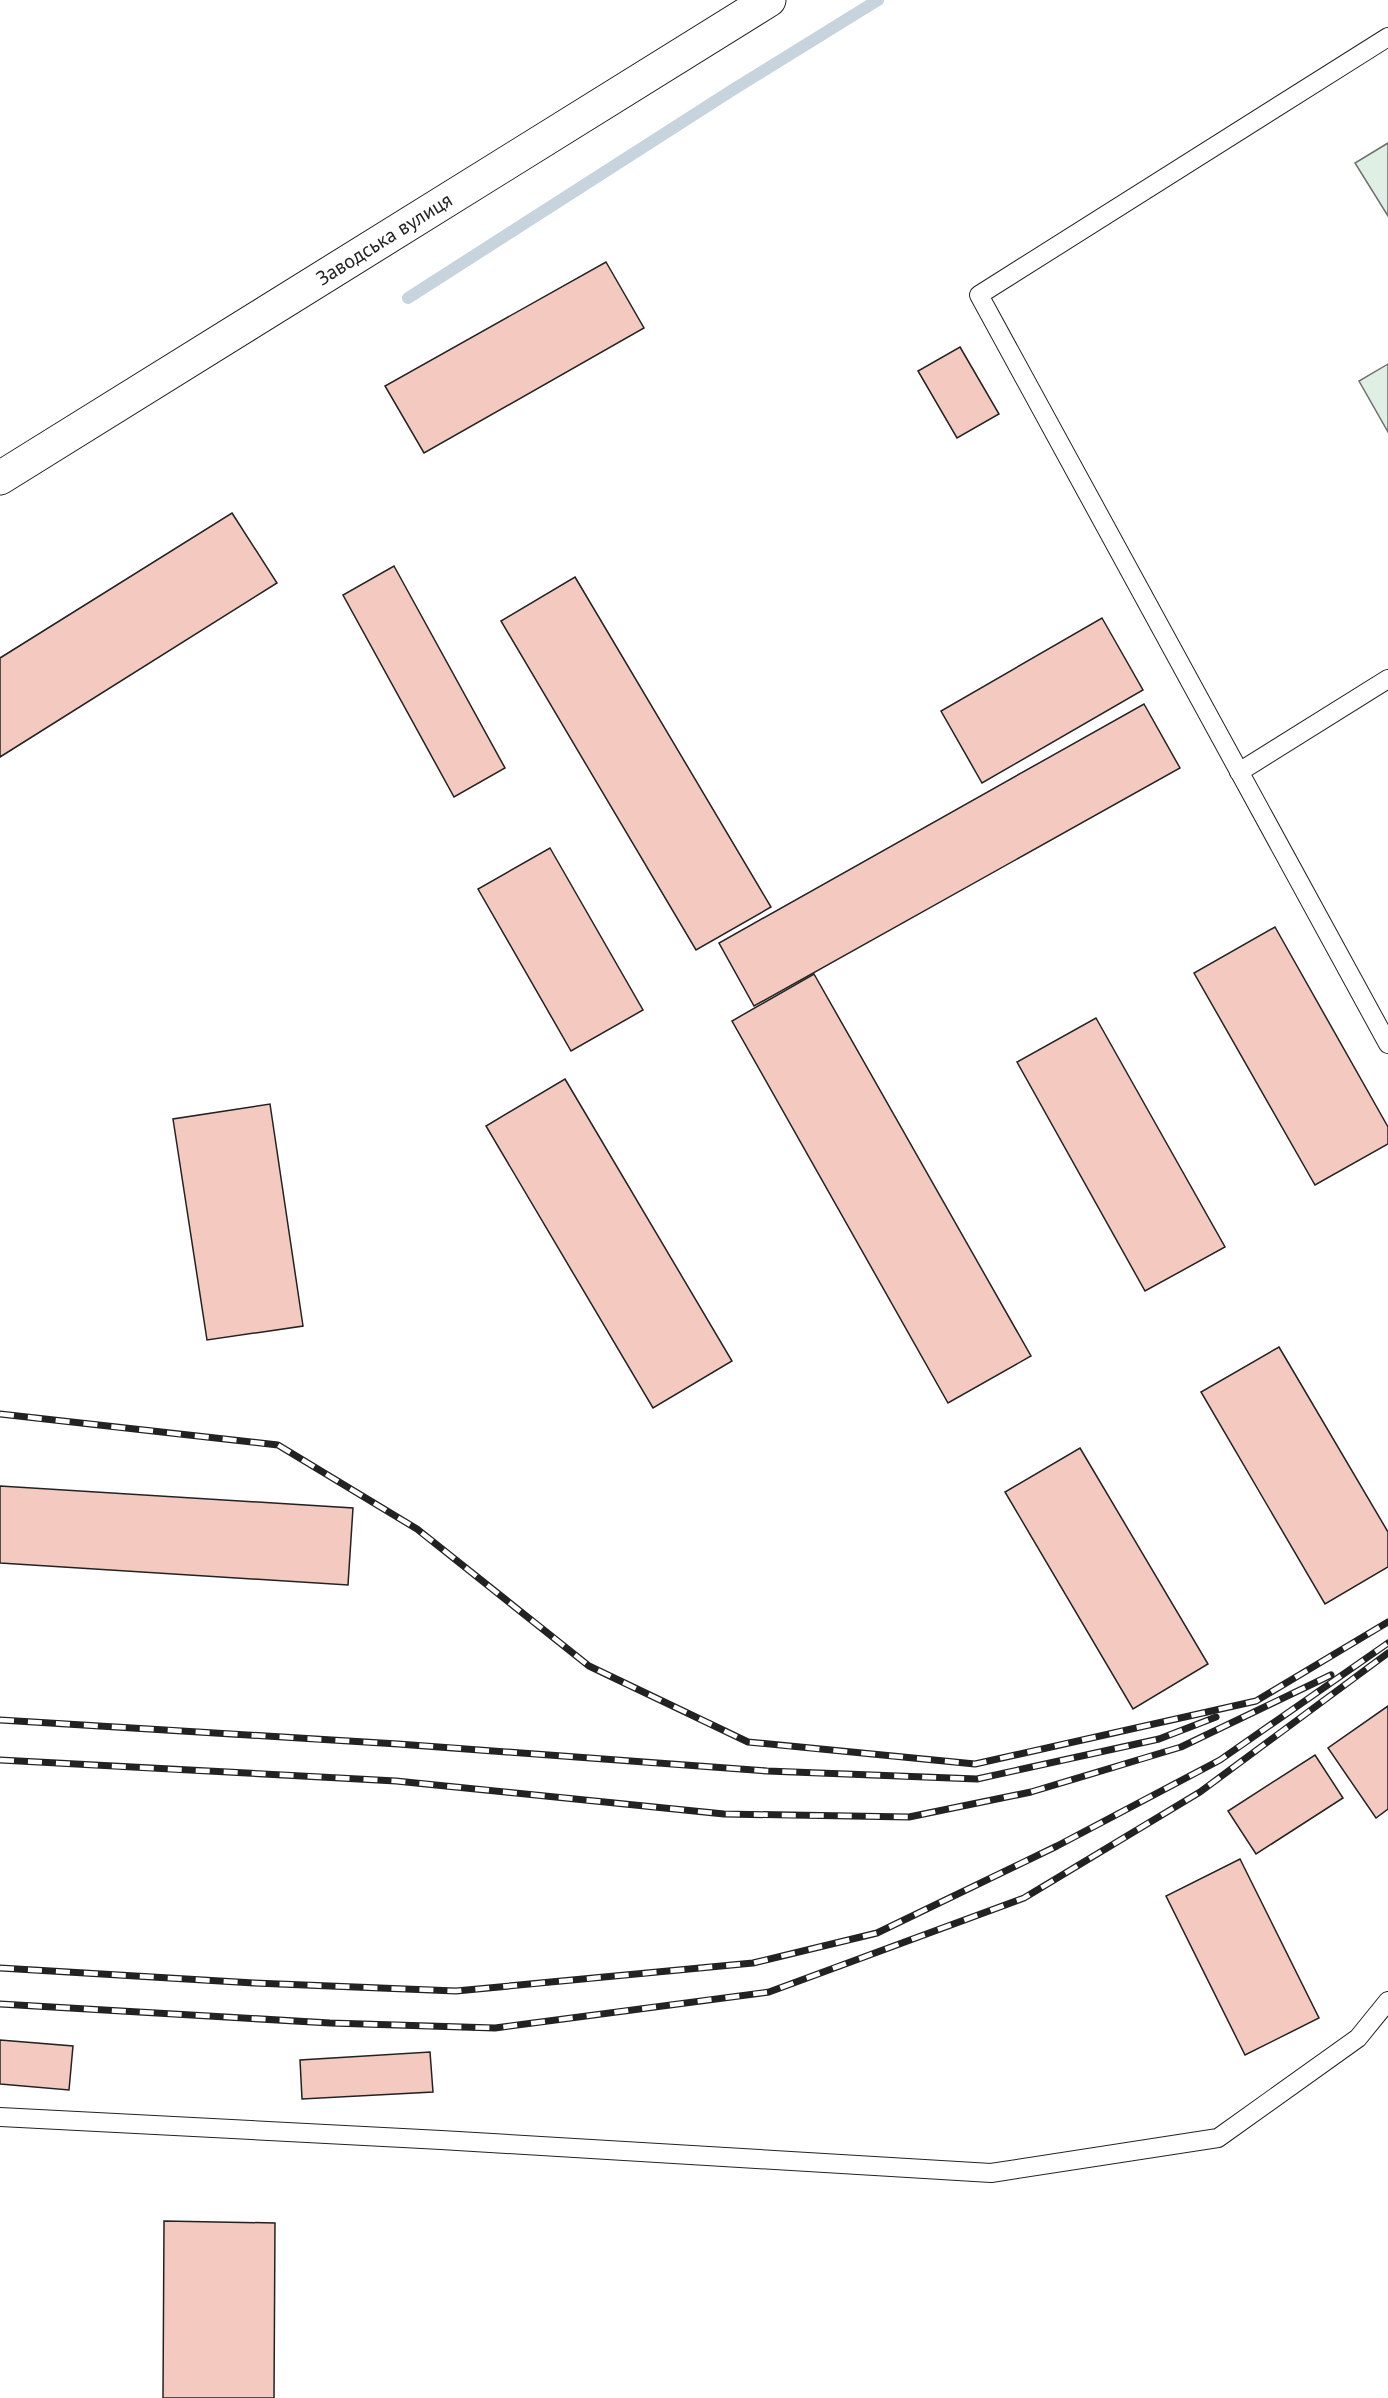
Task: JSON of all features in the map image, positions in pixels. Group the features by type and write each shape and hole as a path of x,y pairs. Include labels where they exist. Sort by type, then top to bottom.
{"street":[{"name":"Заводська вулиця","path":"0,478 769,0"}],"lane":[{"path":"1388,37 978,295 1388,1044"},
{"path":"1239,772 1388,679"},
{"path":"0,2117 441,2140 991,2173 1218,2138 1358,2038 1388,2001"}],"green space":[{"path":"1388,143 1388,216 1355,163"},
{"path":"1388,364 1388,432 1359,381"}],"building":[{"path":"606,262 644,328 424,453 385,386"},
{"path":"960,347 999,414 957,438 918,371"},
{"path":"232,513 277,583 0,757 0,658"},
{"path":"394,566 505,768 454,797 343,595"},
{"path":"575,577 771,907 696,950 501,621"},
{"path":"1102,618 1143,690 982,783 941,711"},
{"path":"1144,704 1180,768 754,1006 719,943"},
{"path":"550,848 643,1010 571,1051 478,889"},
{"path":"1275,927 1388,1127 1388,1144 1315,1185 1194,973"},
{"path":"814,974 1031,1356 948,1403 732,1021"},
{"path":"1096,1018 1225,1247 1145,1291 1017,1062"},
{"path":"565,1079 732,1361 653,1408 486,1126"},
{"path":"270,1104 303,1326 207,1340 173,1119"},
{"path":"1279,1347 1388,1532 1388,1567 1325,1604 1201,1392"},
{"path":"1080,1448 1208,1664 1133,1709 1005,1492"},
{"path":"0,1486 353,1508 348,1585 0,1563"},
{"path":"1388,1706 1388,1809 1376,1818 1328,1748"},
{"path":"1315,1755 1343,1798 1256,1854 1228,1811"},
{"path":"1240,1859 1319,2018 1245,2055 1166,1896"},
{"path":"0,2040 73,2046 69,2090 0,2084"},
{"path":"430,2052 433,2092 302,2099 300,2060"},
{"path":"164,2221 275,2223 274,2398 163,2398"}],"waterway":[{"path":"408,298 734,89 878,0"}],"railway":[{"path":"0,1414 278,1445 417,1529 589,1666 748,1742 975,1764 1256,1701 1388,1622"},
{"path":"0,1968 254,1983 456,1991 753,1963 877,1933 1057,1846 1220,1760 1388,1643"},
{"path":"0,2004 330,2023 495,2028 769,1992 1024,1898 1200,1792 1388,1653"},
{"path":"0,1760 396,1781 724,1814 909,1817 1031,1792 1181,1747 1331,1675"},
{"path":"0,1720 398,1744 767,1771 977,1779 1159,1739 1216,1717"}]}
